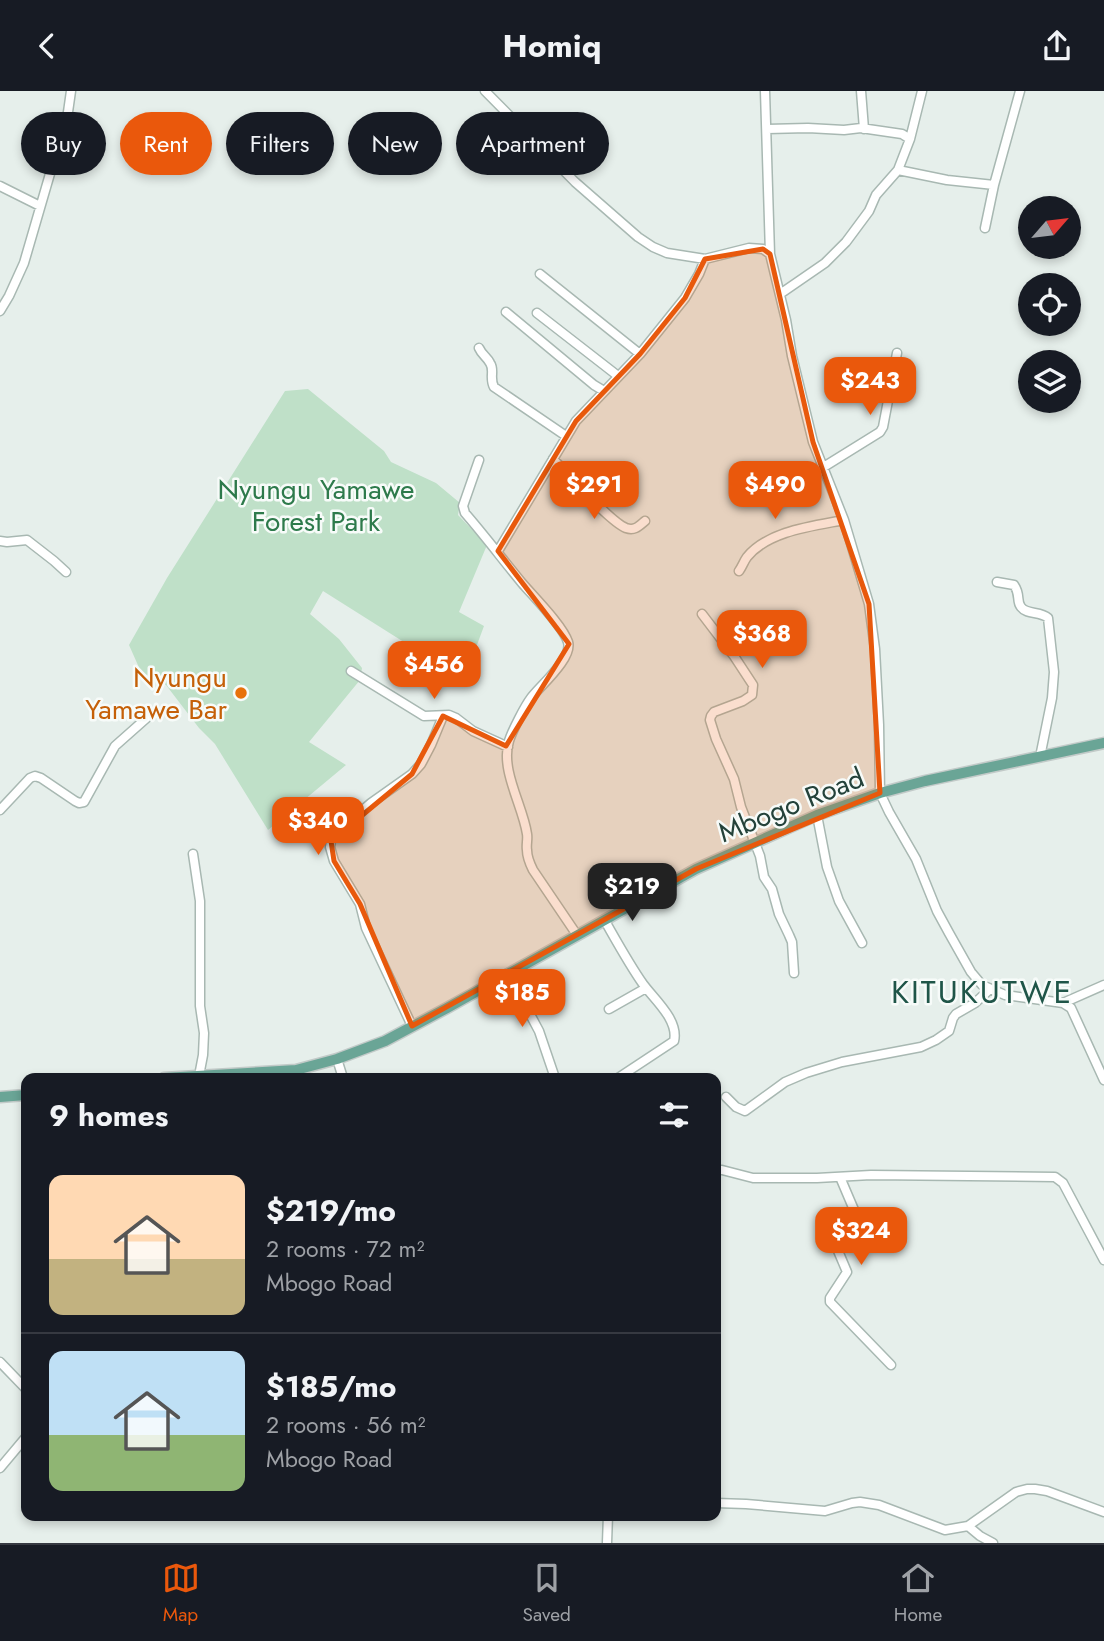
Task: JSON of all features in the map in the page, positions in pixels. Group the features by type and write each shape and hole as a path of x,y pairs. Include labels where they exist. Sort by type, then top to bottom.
{"main road":[{"name":"Mbogo Road","path":"248,1073 296,1070 337,1059 385,1041 696,869 817,815 925,781 1104,743"},
{"path":"0,1097 21,1095"}],"street":[{"path":"0,311 24,263 68,112 71,91"},
{"path":"485,91 575,182 653,247 667,253 705,259 749,248 763,249 770,254"},
{"path":"765,91 770,254 813,442 844,520 873,624 880,793 916,859 937,911 971,972 982,985 1005,995 1063,1003 1071,1008 1104,1080"},
{"path":"861,91 864,129"},
{"path":"780,294 825,263 846,242 869,211 876,195 898,170 910,139 922,91"},
{"path":"985,228 1020,91"},
{"path":"767,129 864,129 902,134 910,139"},
{"path":"898,170 947,180 994,185"},
{"path":"0,186 40,206"},
{"path":"498,551 576,421 640,354 685,298 705,259"},
{"path":"540,274 640,354"},
{"path":"506,312 604,391"},
{"path":"537,313 618,376"},
{"path":"479,348 492,366 490,380 494,387 566,436"},
{"path":"822,468 880,432 897,353"},
{"path":"554,459 621,525 633,529 645,521"},
{"path":"479,460 463,509 561,631 569,647 560,664 530,699 510,738 508,763 527,834 526,849 529,861 577,935"},
{"path":"739,571 747,557 782,533 844,520"},
{"path":"0,541 27,540 65,572"},
{"path":"997,582 1014,585 1019,594 1021,608 1025,611 1043,614 1048,618 1054,672 1052,698 1040,757"},
{"path":"702,614 753,685 752,695 714,712 710,720 734,779 741,807 760,856 764,877 772,889 779,914 792,942 794,973"},
{"path":"351,671 424,716 456,718 472,731 508,747"},
{"path":"0,810 35,776 75,801 84,802 115,746 150,715"},
{"path":"412,1026 366,928 360,904 334,861 330,847 337,833 421,764 443,716"},
{"path":"817,815 827,867 839,901 862,943"},
{"path":"193,854 200,901 200,1006 204,1033 200,1073"},
{"path":"605,921 646,988 663,1008 672,1024 676,1039 625,1073"},
{"path":"508,973 539,1031 553,1073"},
{"path":"1063,1003 1104,985"},
{"path":"609,1009 646,988"},
{"path":"726,1097 736,1107 745,1111 785,1082 806,1073 842,1062 921,1047 949,1031 956,1014 975,1003 990,989"},
{"path":"337,1059 341,1073"},
{"path":"721,1170 753,1178 871,1175 1055,1177 1063,1183 1104,1260"},
{"path":"840,1177 860,1224 835,1239 847,1272 830,1300 891,1365"},
{"path":"0,1362 21,1383"},
{"path":"0,1468 21,1443"},
{"path":"721,1503 825,1511 860,1502 888,1509 945,1530 968,1526 1016,1492 1027,1489 1047,1491 1104,1512"},
{"path":"607,1543 608,1521"},
{"path":"968,1526 993,1543"}],"highlighted area":[{"path":"763,249 770,254 813,442 869,604 880,793 696,869 412,1026 360,904 334,861 331,841 412,774 443,716 506,746 569,644 498,551 576,421 640,354 685,298 705,259"}],"green space":[{"name":"Nyungu Yamawe Forest Park","path":"308,389 384,451 391,462 436,483 460,503 458,515 487,545 459,612 484,626 464,680 323,591 310,614 339,639 362,668 360,680 309,742 346,765 268,830 215,744 166,685 141,672 129,645 167,578 285,391"}],"place":[{"name":"Nyungu Yamawe Bar","path":"241,693"}],"district":[{"name":"KITUKUTWE","path":"982,992"}]}
